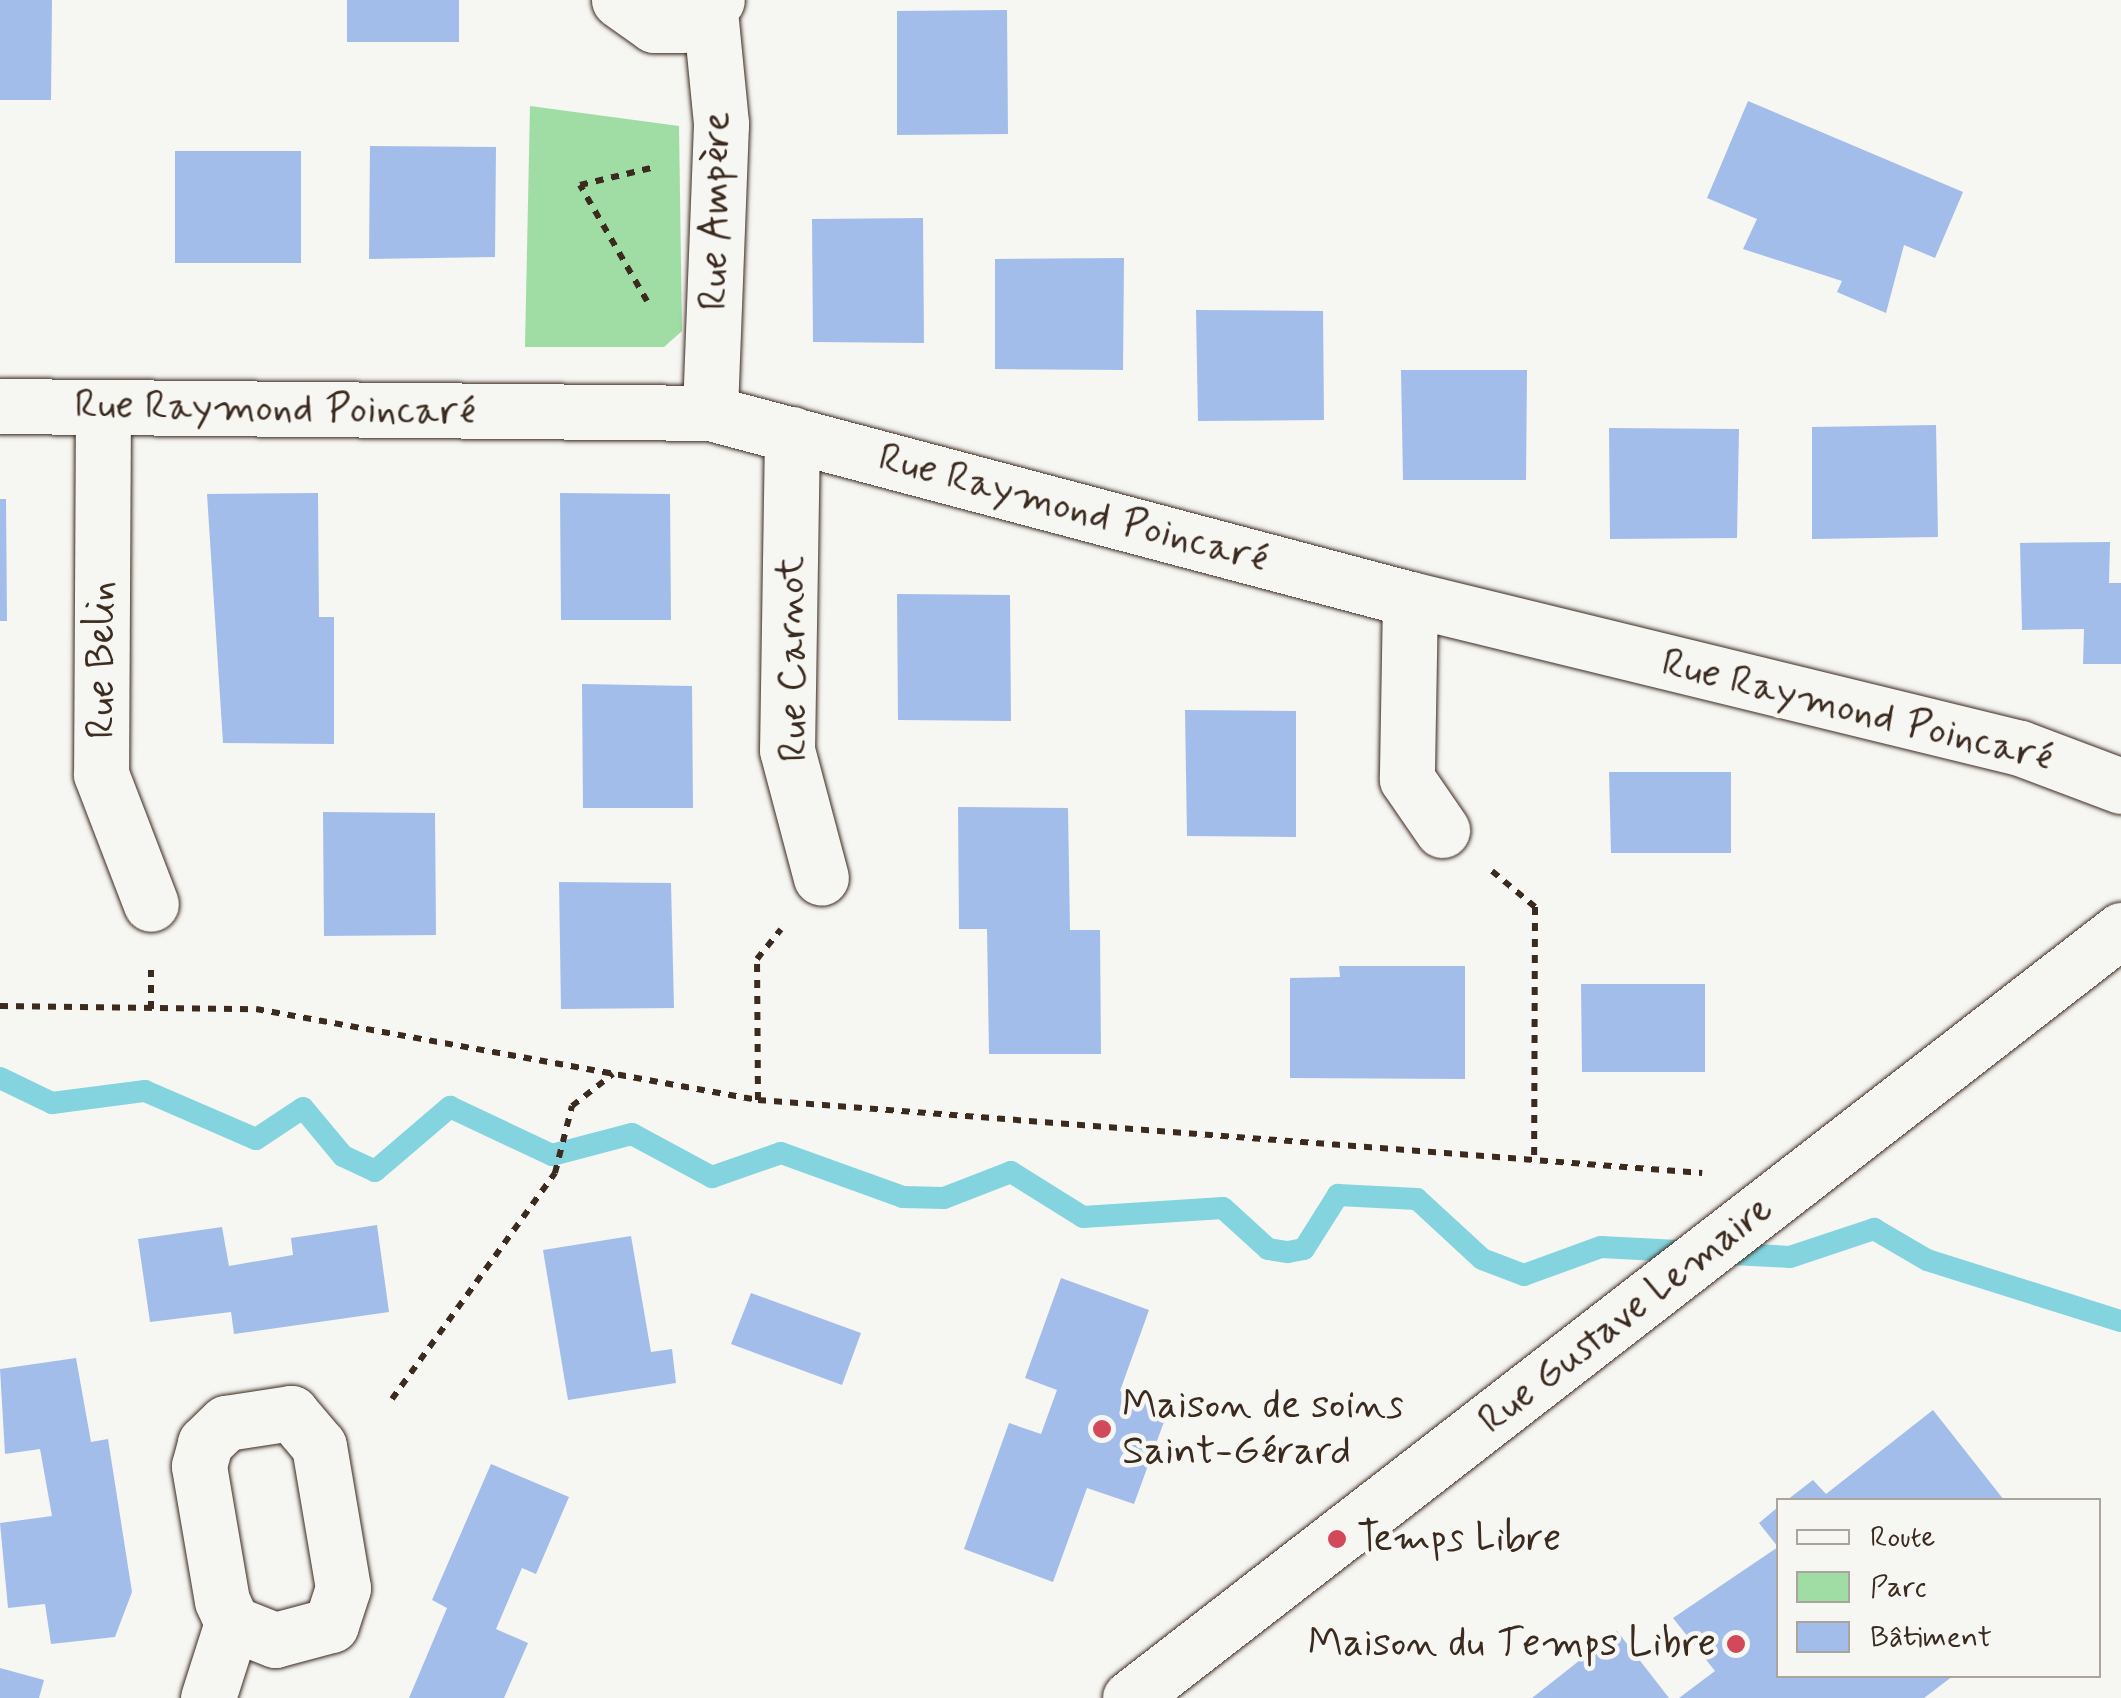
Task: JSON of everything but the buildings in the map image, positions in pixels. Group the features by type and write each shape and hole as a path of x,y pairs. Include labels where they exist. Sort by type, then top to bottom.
{"street":[{"name":"Rue Ampère","path":"619,0 654,25 683,25 714,5"},
{"name":"Rue Ampère","path":"711,389 720,151 714,5"},
{"name":"Rue Raymond Poincaré","path":"0,406 103,407 711,389 792,434 1410,599 2020,748 2121,786"},
{"name":"Rue Belin","path":"103,407 101,774 152,904"},
{"name":"Rue Carnot","path":"792,434 787,750 821,878"},
{"path":"1410,599 1408,779 1442,830"},
{"name":"Rue Gustave Lemaire","path":"1130,1698 2121,930"},
{"path":"208,1698 232,1623"}],"path":[{"path":"711,389 672,344 580,185 720,151"},
{"path":"1442,830 1535,907 1534,1154"},
{"path":"758,1100 758,959 821,878"},
{"path":"0,1006 256,1009 758,1100 1696,1166 1745,1224"},
{"path":"392,1399 559,1164 562,1132 572,1106 614,1073"}],"green space":[{"path":"530,106 679,126 682,331 664,347 525,347"}],"waterway":[{"path":"0,1078 52,1103 145,1091 256,1139 303,1108 343,1156 375,1171 450,1107 552,1155 632,1134 712,1177 781,1153 903,1197 944,1198 1011,1172 1083,1217 1223,1208 1268,1249 1288,1252 1304,1249 1338,1195 1417,1199 1482,1259 1524,1275 1601,1247 1790,1257 1874,1229 1927,1260 2121,1321"}],"place":[{"name":"Maison de soins Saint-Gérard","path":"1102,1429"},
{"name":"Temps Libre","path":"1337,1539"},
{"name":"Maison du Temps Libre","path":"1736,1644"}]}
